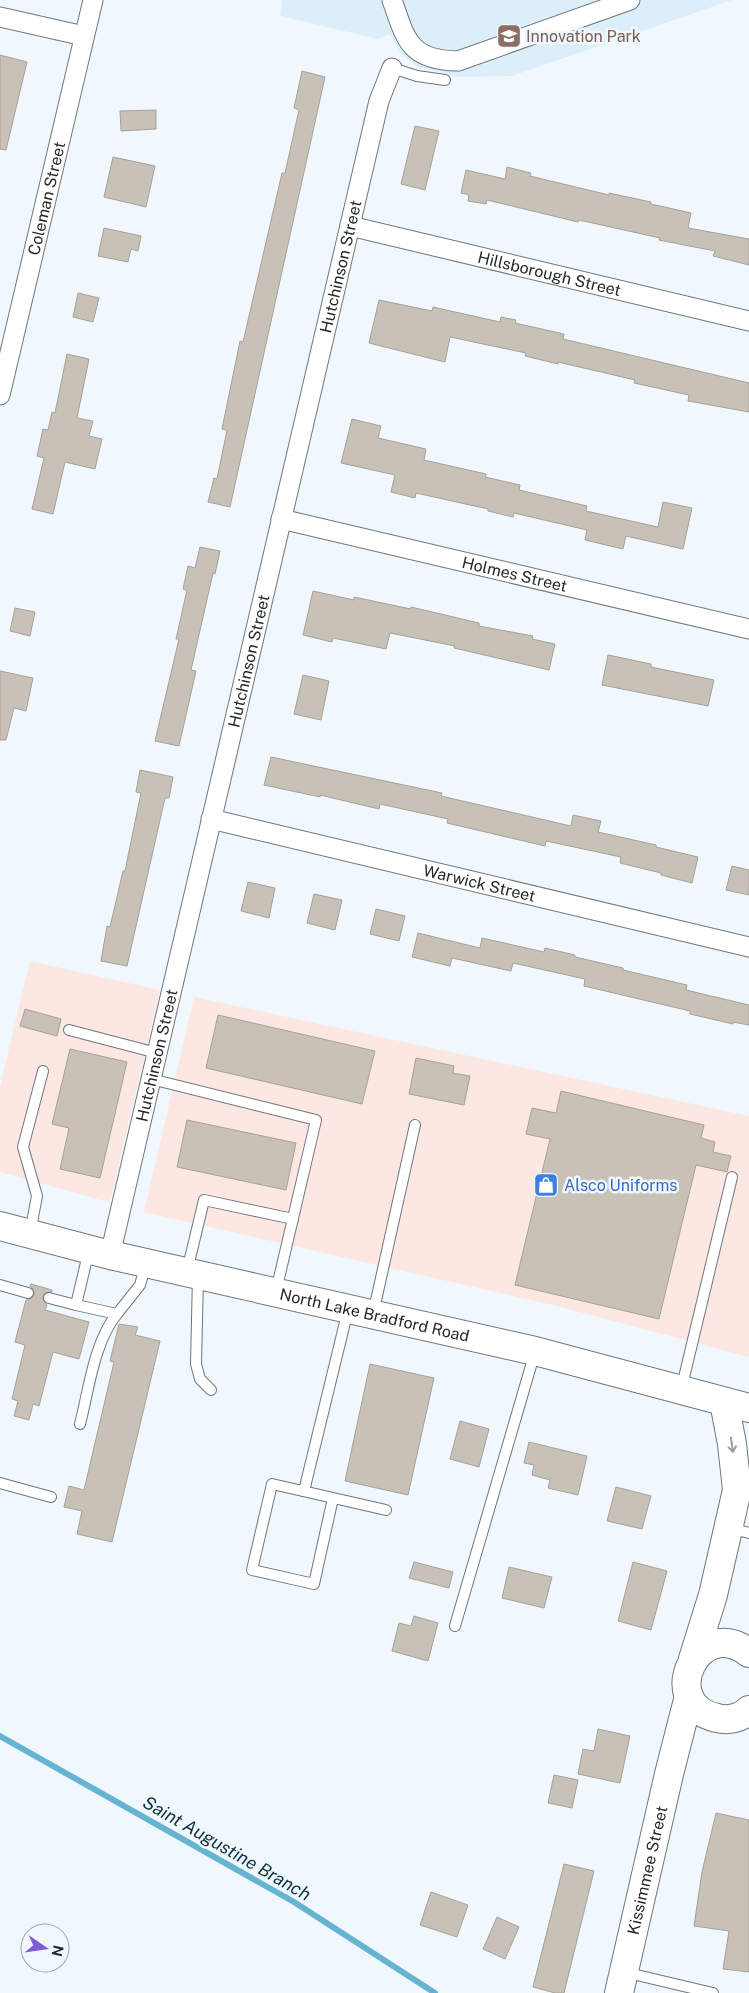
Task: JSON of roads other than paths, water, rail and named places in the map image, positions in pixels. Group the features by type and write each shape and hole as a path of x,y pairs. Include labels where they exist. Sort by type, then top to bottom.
{"street":[{"name":"Coleman Street","path":"0,395 92,0"},
{"path":"392,0 408,42 415,50 440,60 458,61 630,0"},
{"path":"0,17 84,36"},
{"name":"Hutchinson Street","path":"100,1252 151,1079 379,101 392,68"},
{"name":"Hillsborough Street","path":"350,226 749,321"},
{"name":"Holmes Street","path":"281,519 749,629"},
{"name":"Warwick Street","path":"212,819 749,947"},
{"name":"North Lake Bradford Road","path":"0,1228 535,1351 736,1405"},
{"path":"693,1659 713,1595 739,1530 743,1481 732,1444 736,1405"},
{"path":"713,1595 724,1623 745,1650"},
{"path":"693,1659 703,1650 715,1644 728,1644 745,1650"},
{"name":"Kissimmee Street","path":"621,1982 689,1696 686,1684 688,1671 693,1659"},
{"path":"689,1696 694,1705 702,1712 721,1719"},
{"path":"677,1747 694,1733 721,1719 734,1718 749,1710"}],"lane":[{"path":"392,68 417,76 445,80"},
{"path":"69,1030 157,1053"},
{"path":"30,1234 37,1196 23,1147 43,1071"},
{"path":"151,1079 316,1120 276,1292"},
{"path":"304,1491 415,1125"},
{"path":"681,1390 732,1177"},
{"path":"211,1390 200,1379 196,1364 192,1273 204,1200 293,1219"},
{"path":"76,1305 100,1252"},
{"path":"80,1424 104,1332 140,1285 146,1263"},
{"path":"0,1286 28,1293"},
{"path":"49,1298 117,1314"},
{"path":"455,1626 535,1351"},
{"path":"0,1483 52,1497"},
{"path":"333,1498 314,1584 252,1570 272,1484 386,1510"},
{"path":"621,1982 713,1993"}],"waterway":[{"name":"Saint Augustine Branch","path":"0,1736 294,1902 435,1993"}],"place":[{"name":"Innovation Park","path":"509,36"},
{"name":"Alsco Uniforms","path":"546,1185"}]}
